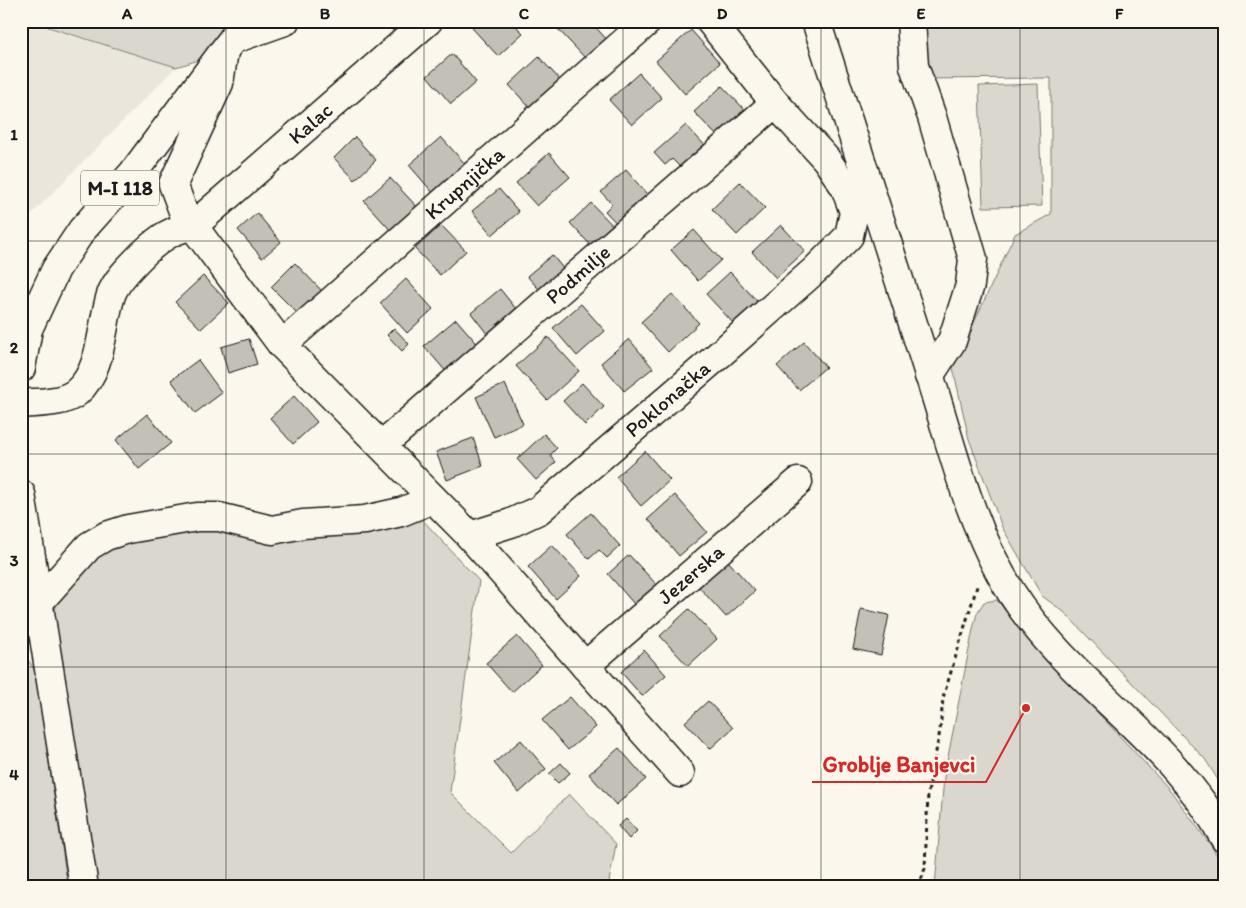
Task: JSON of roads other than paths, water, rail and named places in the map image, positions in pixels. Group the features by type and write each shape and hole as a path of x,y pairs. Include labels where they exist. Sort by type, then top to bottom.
{"street":[{"path":"285,21 235,37 219,83 173,184 191,227 282,345 470,536 680,773"},
{"name":"Kalac","path":"191,227 428,21"},
{"name":"Krupnjička","path":"282,345 648,21"},
{"path":"710,21 775,102"},
{"path":"816,21 949,444 988,552 1012,593 1042,632 1168,758 1199,796 1225,839"},
{"path":"911,21 914,66 932,117 974,259 970,285 952,341 929,376"},
{"name":"M-I 118","path":"21,368 28,329 56,269 82,230 133,173 235,37"},
{"name":"Poklonačka","path":"470,536 511,523 538,510 728,347 815,270 849,236 854,212 845,187 826,159 775,102"},
{"name":"Podmilje","path":"382,445 775,102"},
{"path":"21,404 61,400 76,393 93,370 111,294 132,265 156,241 173,231 191,227"},
{"name":"Jezerska","path":"585,666 798,482"},
{"path":"21,494 34,614 84,887"},
{"path":"34,614 89,546 106,536 128,529 197,517 219,517 272,530 303,524 365,520 401,512 433,499"}],"place":[{"name":"Groblje Banjevci","path":"1026,708"}]}
